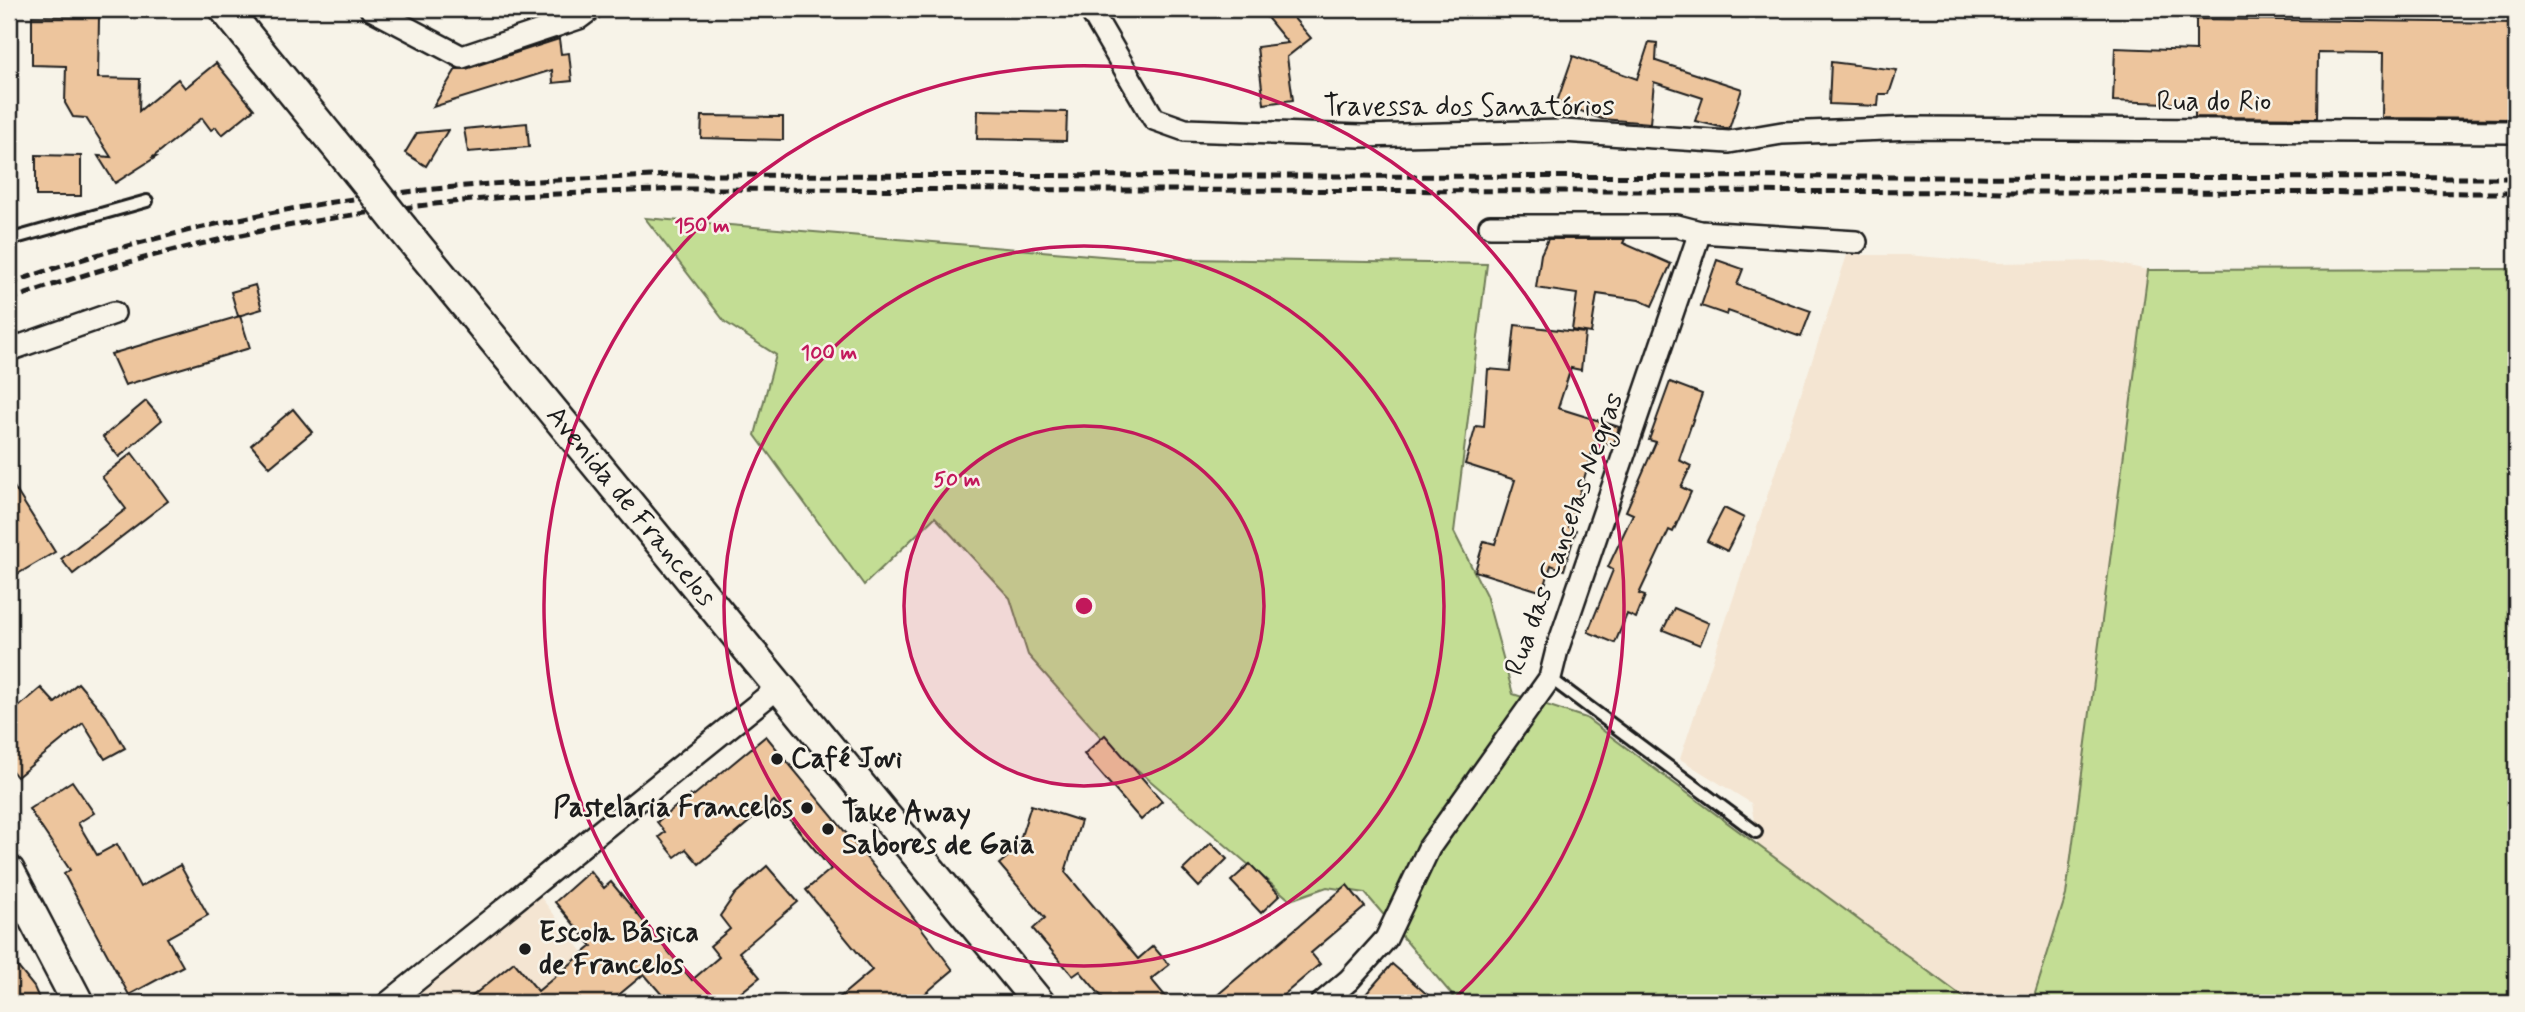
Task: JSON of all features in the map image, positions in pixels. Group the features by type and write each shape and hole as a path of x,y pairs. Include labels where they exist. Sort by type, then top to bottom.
{"main road":[{"name":"Avenida de Francelos","path":"225,9 1039,1003"},
{"path":"9,871 78,1003"}],"street":[{"path":"371,9 462,57 579,18 591,9"},
{"name":"Travessa dos Sanatórios","path":"1090,9 1154,119 1185,130 1361,136 1563,131 1729,142 1782,133 1912,128"},
{"name":"Rua do Rio","path":"1912,128 2516,132"},
{"path":"1490,226 1677,226 1700,232 1856,242"},
{"name":"Rua das Cancelas Negras","path":"1322,1003 1349,980 1386,939 1429,848 1550,678 1561,637 1700,232"},
{"path":"9,350 114,313"},
{"path":"388,1003 780,686"}],"lane":[{"path":"9,237 19,237 147,201"},
{"path":"1550,678 1756,832"}],"shaded area":[{"path":"1847,255 1908,255 1997,263 2104,261 2148,270 2066,895 2032,1003 1971,1003 1758,845 1751,803 1680,759"},
{"name":"Escola Básica de Francelos","path":"539,895 622,1003 400,1003"}],"green space":[{"path":"645,218 1126,258 1487,264 1454,532 1486,595 1513,694 1586,718 1971,1003 1447,1003 1453,996 1365,893 1327,887 1290,900 1106,743 1028,655 1010,598 935,517 864,585 755,435 776,355 725,322"},
{"path":"2516,269 2516,1003 2032,1003 2066,895 2148,270"}],"building":[{"path":"1260,9 1286,9 1311,38 1287,57 1293,100 1264,104 1257,47 1288,43"},
{"path":"32,16 99,17 98,78 140,79 139,111 178,79 185,88 216,63 254,109 222,135 216,127 211,130 202,118 153,157 156,157 115,183 98,156 111,157 86,118 73,117 65,103 66,66 32,65"},
{"path":"2196,19 2516,23 2516,119 2382,118 2383,53 2318,52 2317,118 2195,117 2195,104 2113,101 2115,48 2196,51"},
{"path":"559,39 561,54 569,53 572,81 553,83 552,70 433,107 456,69 466,69"},
{"path":"1649,42 1657,43 1656,61 1742,89 1729,129 1695,121 1703,98 1654,82 1650,123 1602,119 1557,102 1573,56 1637,79"},
{"path":"1831,62 1897,70 1889,94 1879,94 1878,106 1829,104"},
{"path":"978,110 1067,112 1066,141 977,139"},
{"path":"702,116 783,117 783,140 701,138"},
{"path":"527,123 529,147 468,152 464,129"},
{"path":"448,130 426,166 405,153 417,133"},
{"path":"36,155 81,156 81,196 36,196"},
{"path":"1548,239 1625,239 1623,243 1671,264 1652,306 1639,300 1597,294 1591,333 1572,330 1577,294 1536,288 1541,254"},
{"path":"1717,260 1743,269 1737,285 1811,311 1801,337 1728,311 1727,315 1701,306"},
{"path":"255,285 262,309 238,316 231,292"},
{"path":"240,316 250,348 125,385 111,354"},
{"path":"1515,325 1585,333 1581,370 1571,368 1558,408 1619,427 1613,446 1596,440 1569,527 1576,530 1564,570 1551,565 1543,592 1475,571 1484,541 1495,544 1515,480 1465,464 1476,426 1484,427 1488,369 1510,371"},
{"path":"1670,382 1702,394 1679,460 1691,466 1681,487 1691,492 1673,532 1669,530 1639,594 1645,596 1636,618 1627,614 1615,643 1588,632 1613,570 1608,567 1633,514 1626,511 1656,442 1649,440"},
{"path":"146,401 162,420 119,457 103,437"},
{"path":"293,409 312,432 270,467 251,445"},
{"path":"132,453 168,501 73,574 61,559 126,509 102,477"},
{"path":"9,479 55,552 9,579"},
{"path":"1724,508 1744,518 1727,551 1707,541"},
{"path":"1674,608 1709,623 1700,645 1663,630"},
{"path":"78,683 106,716 125,748 105,759 83,723 17,777 9,767 9,715 41,688 55,703"},
{"path":"1105,735 1162,801 1141,820 1084,754"},
{"path":"766,736 889,885 953,970 914,1003 833,1003 872,970 806,890 831,869 774,801 699,864 686,849 675,857 659,837 665,832 657,822"},
{"path":"72,781 94,813 78,823 97,855 117,844 140,887 180,865 208,915 167,938 183,966 129,995 64,874 70,870 29,809"},
{"path":"1031,805 1081,821 1065,872 1138,959 1153,946 1169,965 1151,979 1171,1003 1107,1003 1080,971 1073,976 1033,929 1045,918 999,864 1017,849"},
{"path":"1211,843 1227,859 1199,887 1183,870"},
{"path":"1250,864 1280,895 1261,913 1231,881"},
{"path":"767,866 798,902 739,952 760,977 728,1003 669,1003 644,974 609,1003 464,1003 514,962 538,991 592,946 555,902 590,871 604,888 611,882 692,980 719,957 710,946 730,929 720,916 735,894"},
{"path":"1347,885 1365,907 1311,953 1320,964 1274,1003 1208,1003"},
{"path":"9,956 34,987 41,1003 9,1003"},
{"path":"1392,964 1437,1003 1377,1003 1366,994"}],"railway":[{"path":"9,284 129,246 191,230 316,205 442,188 674,175 2516,178"},
{"path":"9,300 69,280 192,246 317,221 506,197 676,189 2516,193"}],"place":[{"name":"Café Jovi","path":"777,759"},
{"name":"Pastelaria Francelos","path":"807,808"},
{"name":"Take Away Sabores de Gaia","path":"828,829"},
{"name":"Escola Básica de Francelos","path":"525,949"}]}
